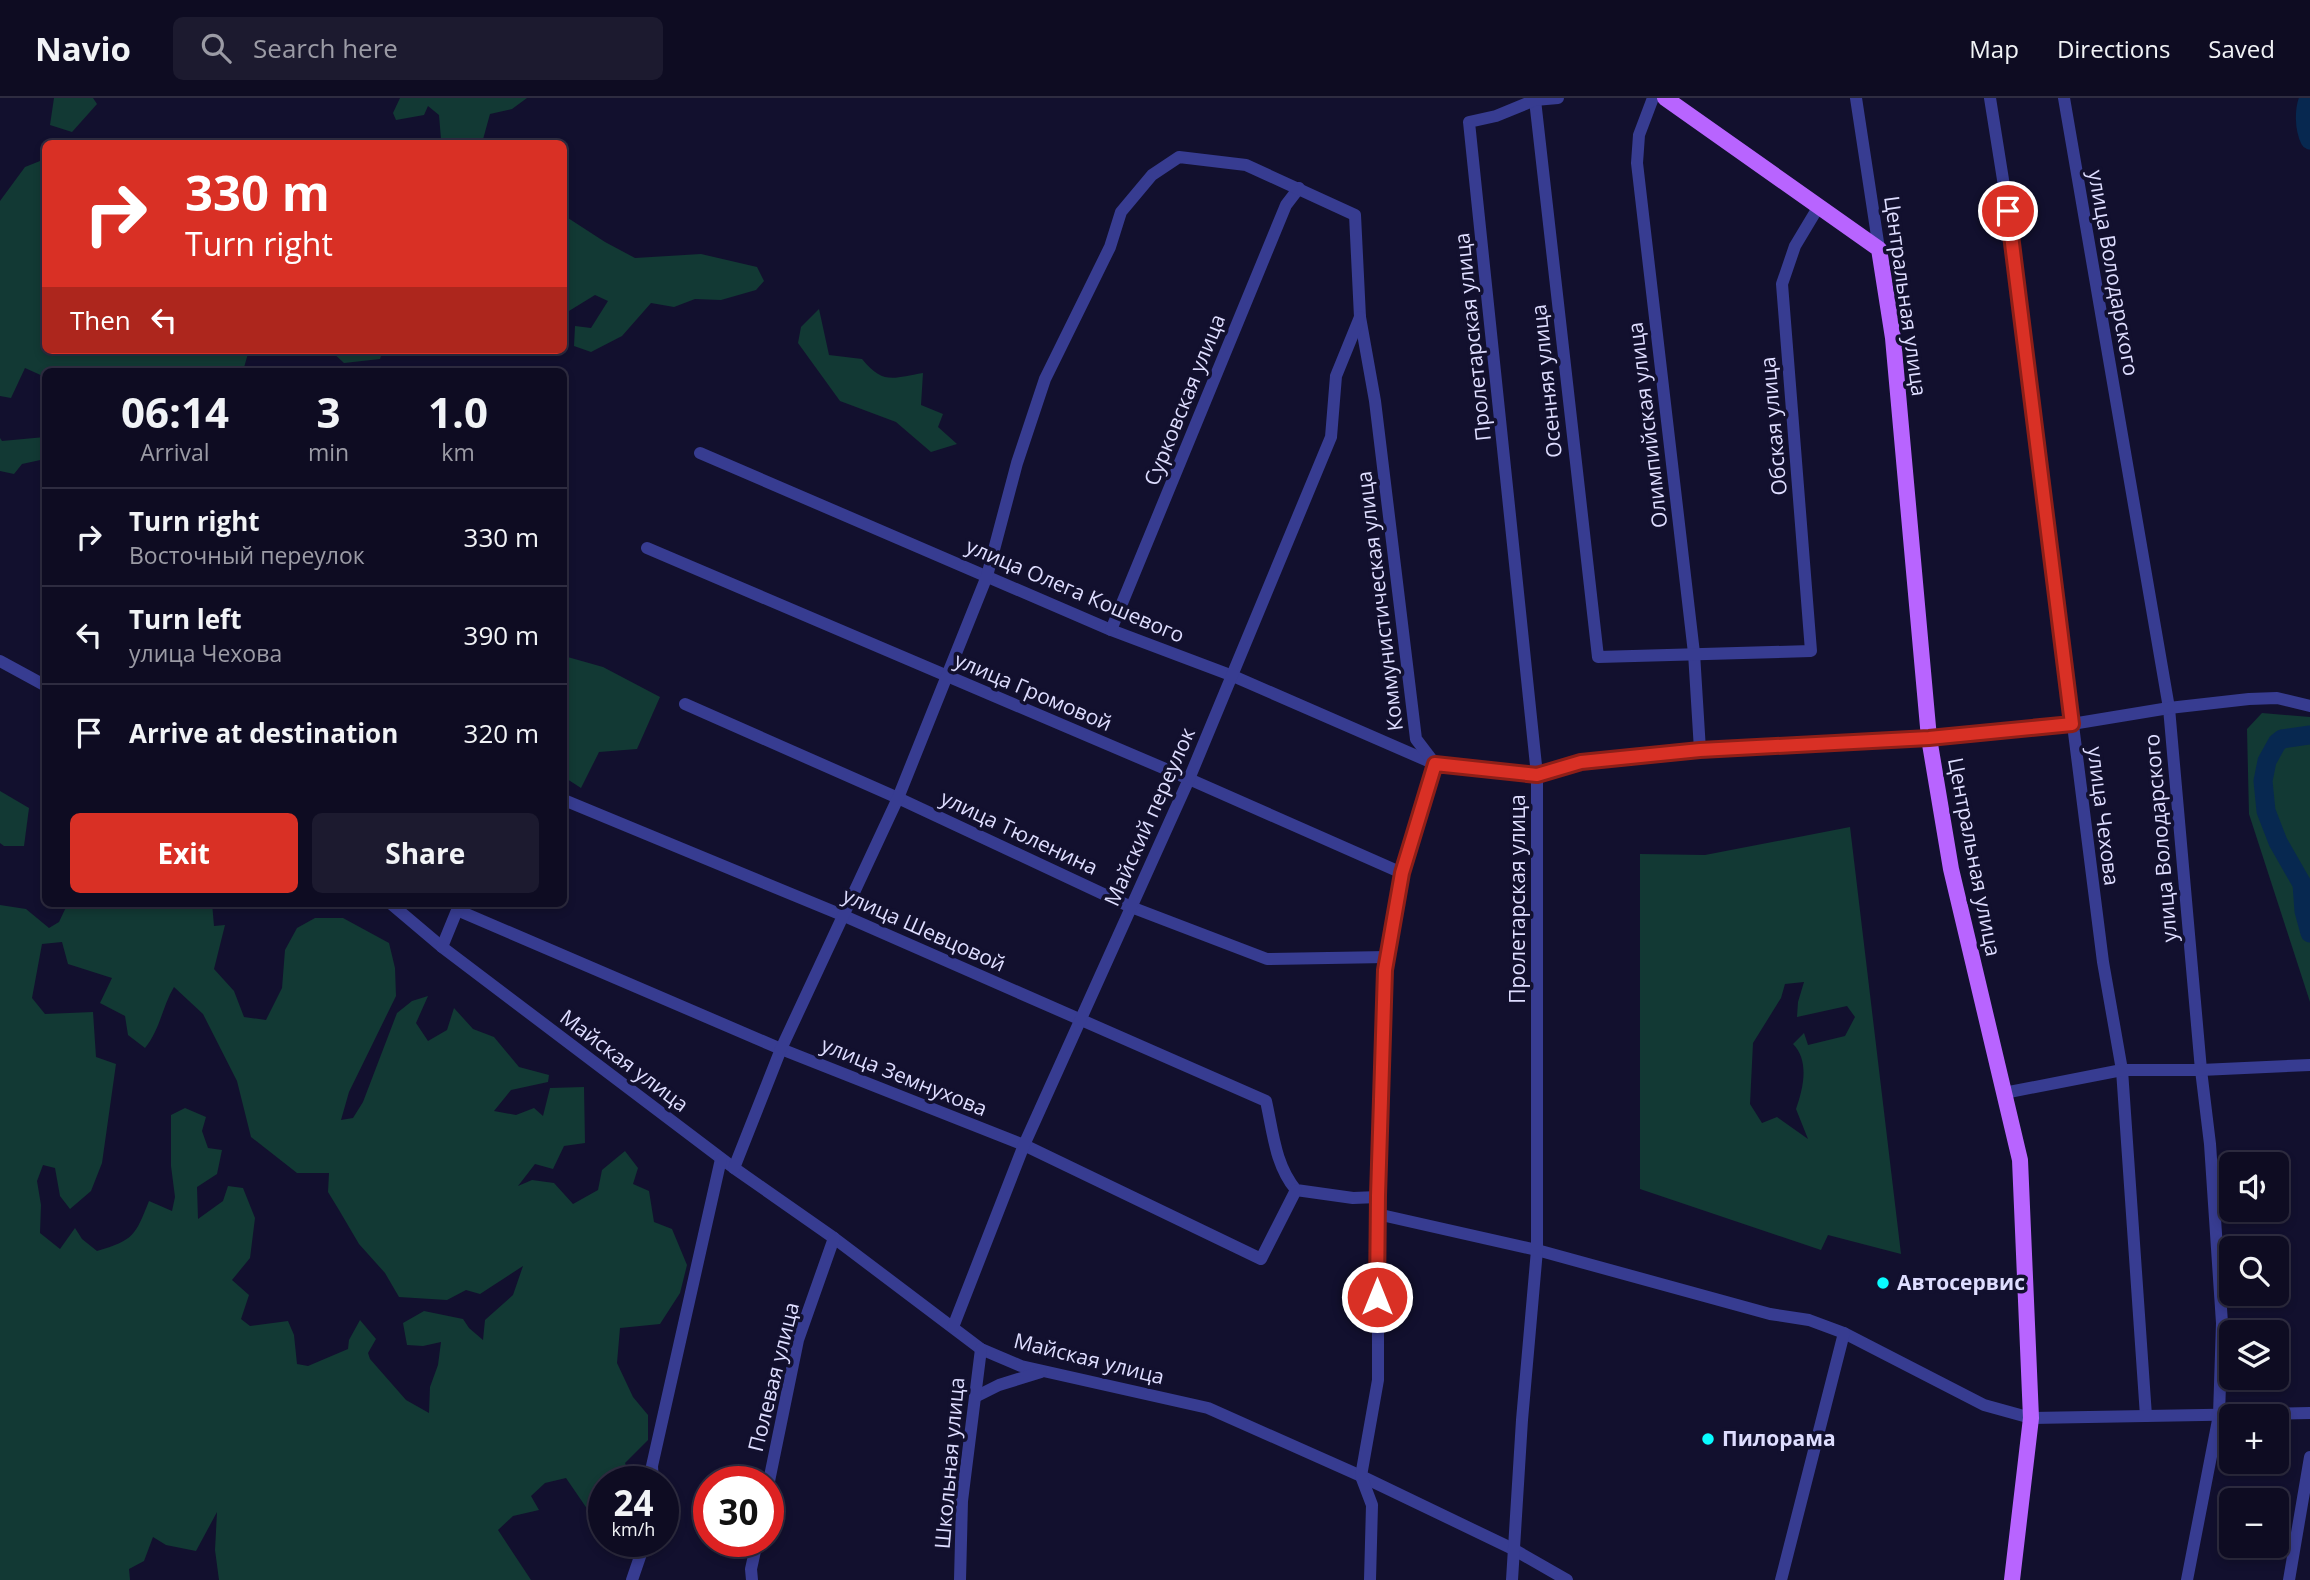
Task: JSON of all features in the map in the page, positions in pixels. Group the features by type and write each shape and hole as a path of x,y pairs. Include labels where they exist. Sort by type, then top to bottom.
{"main road":[{"path":"1665,98 1879,249"},
{"name":"Центральная улица","path":"1879,249 1893,338 1929,738 1951,869 2020,1160 2031,1418 2012,1580"}],"street":[{"path":"1535,100 1558,98"},
{"name":"Олимпийская улица","path":"1653,98 1639,135 1637,163 1694,653 1700,750"},
{"name":"Центральная улица","path":"1856,98 1879,249"},
{"name":"улица Чехова","path":"1990,98 2008,211 2103,962 2122,1070 2146,1416"},
{"name":"улица Володарского","path":"2064,98 2169,708 2210,1144 2222,1323 2219,1404"},
{"name":"Осенняя улица","path":"1535,100 1598,657 1694,653"},
{"name":"Пролетарская улица","path":"1512,1580 1537,1250 1537,775 1469,122 1496,116 1535,100"},
{"path":"734,1168 782,1049 898,798 947,677 987,576 1017,463 1045,379 1110,247 1121,212 1152,175 1180,157 1246,165 1299,188"},
{"name":"Коммунистическая улица","path":"1299,188 1355,215 1360,317 1375,401 1416,739 1435,764"},
{"name":"Сурковская улица","path":"1111,629 1286,205 1299,188"},
{"name":"Обская улица","path":"1694,653 1811,651 1782,284 1795,246 1819,206"},
{"name":"Майский переулок","path":"953,1327 1024,1145 1189,779 1331,437 1336,376 1360,317"},
{"name":"улица Олега Кошевого","path":"699,453 1111,629 1233,676 1435,764 1537,775"},
{"name":"улица Громовой","path":"647,548 1189,779 1402,873"},
{"path":"0,661 42,685"},
{"path":"1537,775 1581,762 1700,750 1929,738 2072,724 2169,708 2249,699 2277,698 2310,706"},
{"name":"улица Тюленина","path":"685,704 898,798 1131,906 1267,959 1387,957"},
{"path":"1370,1580 1372,1505 1361,1476 1378,1380 1377,1214 1387,957 1402,873 1435,764"},
{"name":"улица Шевцовой","path":"567,801 842,915 1266,1101 1285,1177 1296,1189"},
{"name":"Майская улица","path":"395,907 442,947 721,1159 834,1238 981,1349 1021,1366 1208,1408 1361,1476 1513,1549 1567,1580"},
{"path":"442,947 458,907"},
{"name":"улица Земнухова","path":"460,907 782,1049 1024,1145 1261,1259 1296,1189"},
{"path":"2004,1093 2122,1070 2201,1070 2310,1065"},
{"path":"652,1466 721,1159"},
{"path":"1296,1189 1353,1198 1378,1196"},
{"path":"1377,1214 1651,1279 1770,1314 1809,1320 1844,1333 1984,1405 2031,1418 2219,1415"},
{"name":"Полевая улица","path":"772,1466 798,1340 834,1238"},
{"path":"1781,1580 1844,1333"},
{"name":"Школьная улица","path":"960,1580 962,1501 981,1349"},
{"path":"975,1397 999,1385 1045,1371"},
{"path":"2289,1413 2310,1413"},
{"name":"улица Володарского","path":"2186,1580 2219,1415"},
{"path":"2289,1580 2310,1457"},
{"path":"632,1580 640,1557"},
{"path":"751,1580 754,1557"}],"green space":[{"path":"54,98 93,98 97,104 72,132 50,125"},
{"path":"400,98 527,98 512,109 490,114 483,140 441,139 439,115 428,106 424,115 396,120 393,113"},
{"path":"42,160 42,354 248,354 244,368 42,368 42,376 25,368 11,398 0,396 0,201 25,167"},
{"path":"567,218 635,258 701,254 757,267 764,281 756,290 721,300 695,299 674,307 651,303 622,336 591,352 574,346 575,326 591,328 608,301 595,295 567,312"},
{"path":"819,309 829,355 862,359 876,373 889,378 923,373 921,405 943,414 938,427 957,444 931,452 896,422 840,401 798,343 801,327"},
{"path":"334,354 382,354 380,359 344,363"},
{"path":"42,437 42,460 22,464 14,474 0,471 0,438 2,441"},
{"path":"567,657 603,667 660,697 637,749 599,752 581,788 567,779"},
{"path":"2262,713 2310,717 2310,1002 2249,814 2247,729"},
{"path":"0,791 29,808 24,846 4,846 0,843"},
{"path":"1850,827 1901,1254 1828,1235 1821,1250 1640,1189 1640,854 1705,855","holes":["1804,982 1797,1017 1847,1006 1855,1017 1845,1036 1808,1045 1804,1033 1793,1044 1802,1059 1803,1067 1803,1084 1796,1109 1808,1139 1777,1117 1762,1123 1750,1104 1753,1043 1781,998 1785,984"]},
{"path":"0,905 26,909 49,928 59,922 66,907 212,907 214,926 225,925 214,969 234,991 244,1017 266,1020 282,988 285,950 297,928 315,918 343,918 389,943 395,968 396,996 349,1092 341,1120 353,1118 363,1102 397,1013 412,1001 428,996 416,1023 428,1041 447,1030 454,1008 473,1029 494,1037 519,1067 549,1075 548,1082 511,1090 494,1111 516,1115 534,1108 543,1116 550,1088 584,1087 585,1143 564,1146 553,1169 535,1164 518,1186 532,1180 554,1183 573,1204 598,1190 602,1170 625,1151 638,1168 633,1184 649,1191 654,1222 672,1229 687,1265 680,1293 660,1324 620,1328 617,1363 633,1397 648,1415 648,1440 625,1463 626,1466 588,1466 588,1510 566,1478 545,1483 531,1496 539,1510 513,1516 498,1530 531,1580 219,1580 215,1550 217,1512 196,1551 166,1545 153,1537 144,1561 129,1569 130,1580 0,1580","holes":["62,942 68,964 112,978 100,1003 125,1016 128,1035 145,1048 154,1034 174,987 203,1014 237,1081 251,1137 297,1173 329,1173 328,1192 359,1244 385,1273 399,1297 447,1300 466,1290 480,1294 523,1266 513,1295 485,1320 483,1340 463,1319 424,1311 403,1323 407,1345 423,1346 441,1342 438,1365 430,1387 429,1413 406,1400 370,1359 368,1353 376,1339 360,1320 349,1340 348,1349 308,1366 297,1364 294,1335 288,1321 250,1326 241,1319 249,1295 232,1280 250,1258 255,1218 243,1188 228,1186 223,1201 198,1219 197,1187 217,1174 222,1150 208,1148 202,1131 206,1117 185,1108 171,1115 171,1166 175,1197 172,1211 149,1201 132,1235 97,1251 82,1239 75,1228 60,1249 40,1233 41,1205 37,1181 43,1165 55,1168 60,1196 70,1209 91,1191 102,1163 116,1064 96,1057 93,1012 45,1014 32,998 42,944"]}],"waterway":[{"path":"2309,98 2305,119 2310,140"},
{"path":"2310,735 2282,739 2277,743 2267,761 2263,781 2266,811 2278,842 2302,884 2304,911 2310,933"}],"place":[{"name":"Автосервис","path":"1883,1283"},
{"name":"Пилорама","path":"1708,1439"}],"route":[{"path":"1377,1297 1385,970 1402,873 1435,764 1537,775 1581,762 1700,750 1929,738 2072,724 2008,211"}]}
